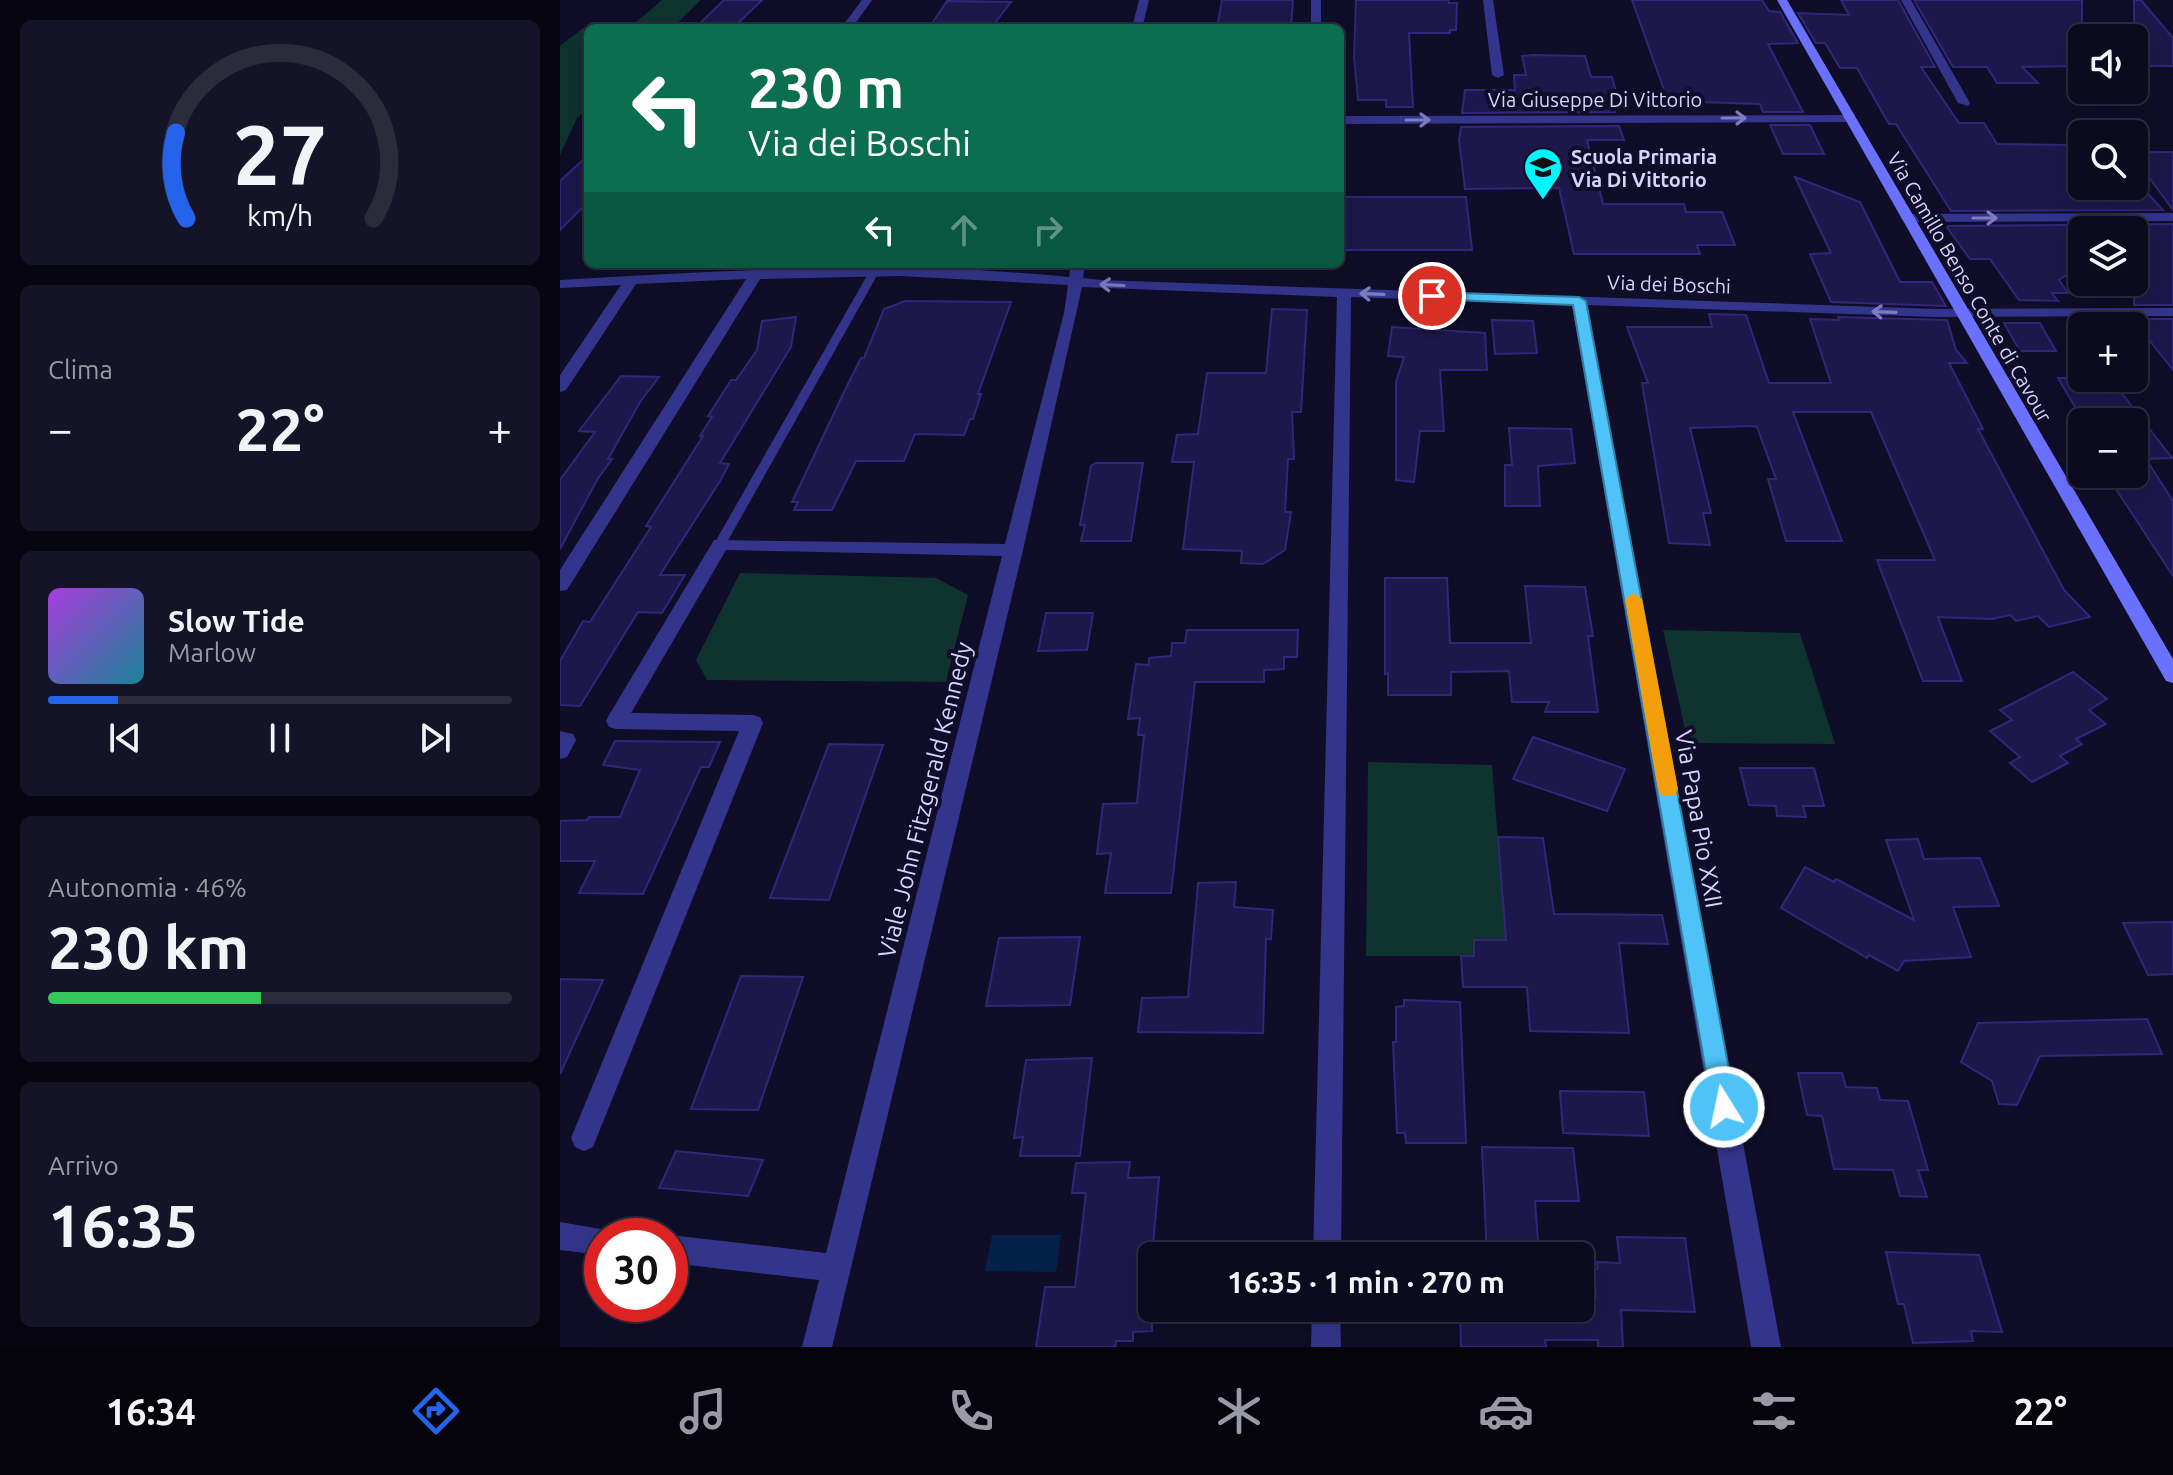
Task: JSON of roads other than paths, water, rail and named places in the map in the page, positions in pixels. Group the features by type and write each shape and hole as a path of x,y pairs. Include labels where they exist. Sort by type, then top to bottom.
{"street":[{"path":"849,24 867,0"},
{"path":"1138,24 1144,0"},
{"path":"1316,0 1316,24"},
{"path":"1488,0 1498,75"},
{"name":"Via Camillo Benso Conte di Cavour","path":"1782,0 2173,676"},
{"path":"1906,0 1964,103"},
{"name":"Via Giuseppe Di Vittorio","path":"1344,120 1850,118"},
{"path":"1907,218 2173,217"},
{"name":"Via dei Boschi","path":"560,284 756,274 874,272 1042,277 1077,273 1344,293 1962,312 2173,312"},
{"name":"Viale John Fitzgerald Kennedy","path":"817,1347 1014,550 1071,313 1077,273"},
{"path":"560,585 756,274"},
{"path":"560,387 632,280"},
{"path":"1327,1242 1344,293"},
{"name":"Via Papa Pio XXII","path":"1579,301 1766,1347"},
{"path":"584,1138 753,723 616,721 720,544 1014,550"},
{"path":"560,739 566,740 560,751"},
{"path":"560,1236 584,1239"},
{"path":"688,1251 837,1268"},
{"path":"1326,1322 1326,1347"}],"lane":[{"path":"720,544 874,272"}],"water":[{"path":"992,1235 1061,1235 1056,1272 985,1271"}],"place":[{"name":"Scuola Primaria Via Di Vittorio","path":"1543,201"}]}
